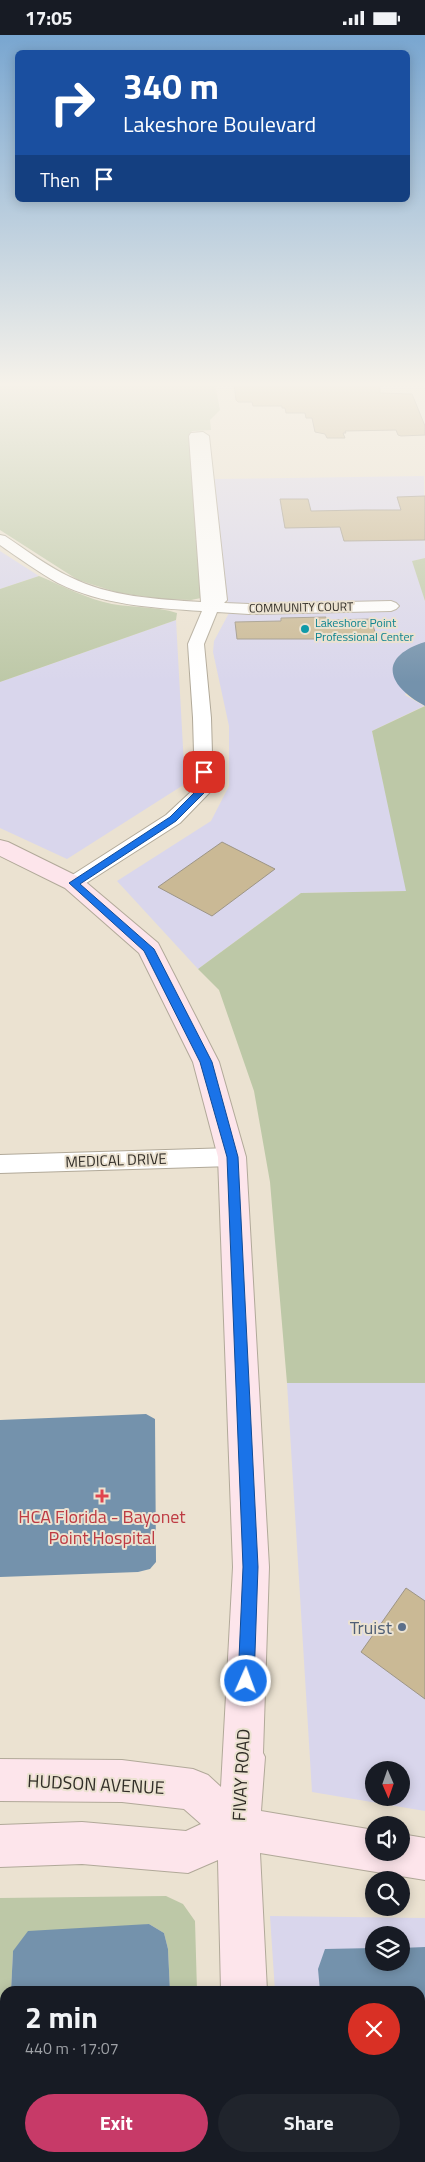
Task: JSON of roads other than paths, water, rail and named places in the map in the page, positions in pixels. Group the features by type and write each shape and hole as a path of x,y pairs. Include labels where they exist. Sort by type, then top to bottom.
{"street":[{"path":"198,483 207,599 210,607"},
{"path":"74,883 173,819 204,789 202,718 196,643 210,607 219,601 208,483"},
{"name":"COMMUNITY COURT","path":"0,539 74,585 130,600 249,609 391,606"},
{"name":"FIVAY ROAD","path":"0,847 74,883 149,949 206,1062 232,1157 251,1567 243,1757 245,1757 238,1828 244,1986"},
{"name":"MEDICAL DRIVE","path":"0,1164 232,1157"},
{"name":"HUDSON AVENUE","path":"0,1780 122,1781 194,1790 238,1828"},
{"path":"0,1846 82,1843 188,1852 238,1828 365,1849"},
{"path":"410,1857 425,1859"}],"water":[{"path":"425,642 425,706 402,690 393,672 394,664 399,656 410,648"},
{"path":"146,1414 155,1419 156,1562 150,1569 138,1572 0,1577 0,1420"},
{"path":"149,1924 164,1933 168,1949 170,1986 11,1986 13,1951 28,1931"},
{"path":"425,1947 425,1986 320,1986 318,1969 325,1949 365,1948 365,1971 410,1971 410,1948"}],"place":[{"name":"Lakeshore Point Professional Center","path":"305,629"},
{"name":"HCA Florida - Bayonet Point Hospital","path":"102,1496"},
{"name":"Truist","path":"402,1627"}]}
